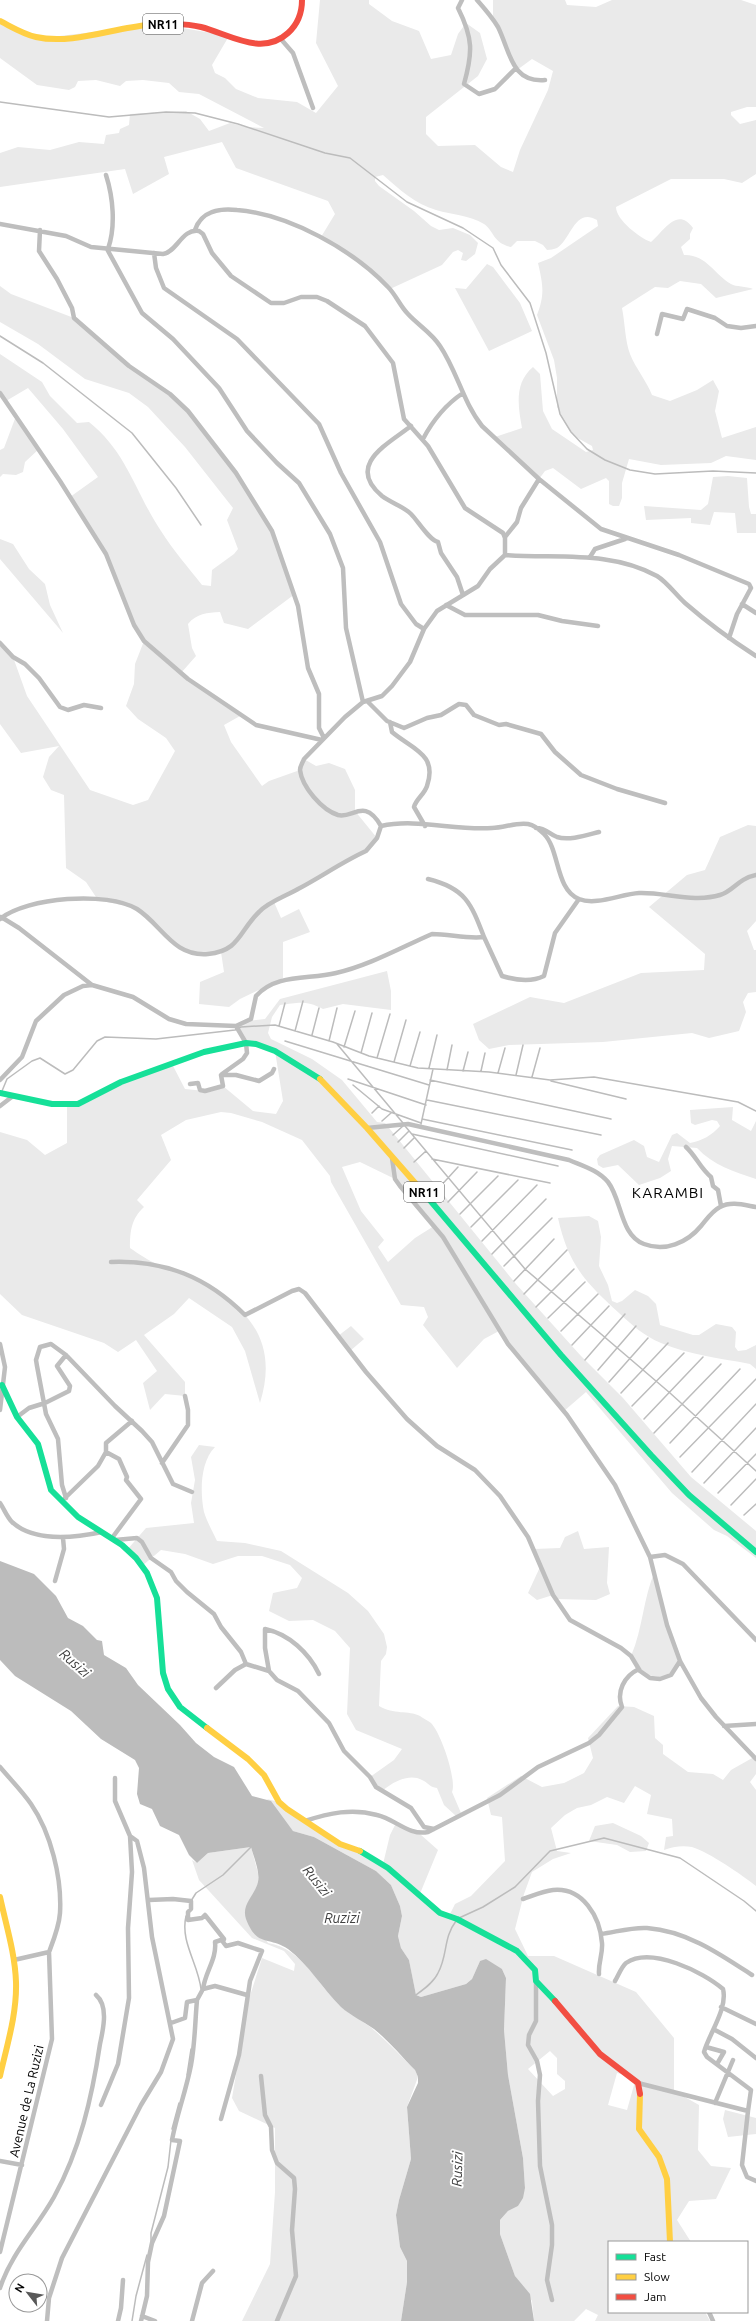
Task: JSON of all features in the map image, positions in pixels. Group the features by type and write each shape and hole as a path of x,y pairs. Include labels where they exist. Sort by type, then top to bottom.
{"main road":[{"name":"NR11","path":"0,21 30,35 43,38 60,38 159,24 200,26 258,43 274,42 291,30 297,23 302,7 302,0"},
{"name":"NR11","path":"3,1093 52,1104 78,1104 121,1082 204,1052 246,1043 256,1044 275,1051 318,1078 367,1128 484,1262 606,1406 689,1494 756,1552"},
{"path":"2,1385 8,1401 17,1417 38,1444 50,1490 64,1499 78,1517 113,1539 136,1558 154,1587 157,1598 163,1673 172,1697 184,1711 248,1760 264,1775 279,1802 305,1821 340,1844 356,1849 388,1868 440,1913 457,1918 517,1951 535,1970 536,1981 574,2022 600,2054 638,2083 641,2105 639,2129 659,2157 667,2179 670,2241"},
{"path":"0,1897 14,1960 16,1983 13,2017 0,2076"}],"street":[{"path":"462,0 458,8 468,30 471,43 471,58 464,84 479,94 495,89 516,68"},
{"path":"477,0 493,18 516,68 523,77 545,80"},
{"path":"280,38 288,45 292,53 313,108"},
{"path":"106,175 111,190 112,228 107,249 142,313 173,339 219,388 247,431 277,463 299,483 330,534 344,568 346,628 366,702 390,722 404,728 427,718 441,715 462,704 466,705 474,715 499,725 506,724 541,734 570,767 591,780 665,803"},
{"path":"0,224 40,230 66,236 91,247 167,253 186,235 195,230 199,221 210,213 236,210 252,212 281,220 322,238 364,266 390,289 403,310 440,344 474,415 482,426 539,479 601,529 626,539 679,555 756,587"},
{"path":"40,230 39,251 57,279 72,308 74,318 129,366 170,394 188,410 236,473 272,531 296,594 308,668 319,694 319,728 323,739"},
{"path":"195,230 203,234 212,252 231,276 271,303 284,303 301,297 317,297 327,301 365,326 394,364 402,415 423,439 465,508 499,528 505,537 505,555"},
{"path":"154,253 156,268 164,288 237,339 319,424 341,473 380,542 401,604 416,624 424,629"},
{"path":"657,334 662,314 683,319 687,309 715,318 727,326 741,328 756,326"},
{"path":"0,393 56,474 106,554 134,625 144,641 188,679 256,725 323,739"},
{"path":"423,439 437,415 450,401 463,393"},
{"path":"412,426 372,456 368,466 368,477 383,496 410,512 424,528 430,538 438,542 441,553 457,577 463,596"},
{"path":"505,537 517,522 521,508 539,479"},
{"path":"590,557 595,549 626,539"},
{"path":"381,826 367,812 355,811 341,816 317,802 302,776 300,766 323,739 366,702 382,696 392,686 416,652 424,629 437,611 478,586 490,569 505,555 590,557 607,559 658,577 677,596 729,638 756,656"},
{"path":"729,638 742,604 751,592 751,588 748,584"},
{"path":"742,604 756,612"},
{"path":"446,605 465,615 538,614 562,621 598,626"},
{"path":"0,643 13,657 25,664 39,678 60,707 68,710 84,705 101,708"},
{"path":"390,722 392,732 424,755 429,764 427,786 414,807 425,826"},
{"path":"381,826 392,823 487,829 529,824 536,828 548,840 565,884 572,895 579,899 599,899 639,893 708,897 720,895 746,877 756,875"},
{"path":"1,918 25,908 50,901 80,899 113,901 135,908 145,915 169,941 179,948 188,952 206,954 221,952 235,945 261,910 366,851 375,842 381,826"},
{"path":"536,828 544,828 559,838 582,836 599,832"},
{"path":"428,879 449,885 472,905 484,937 502,976 512,980 538,979 544,976 555,933 579,899"},
{"path":"1,918 19,928 92,985 133,997 168,1019 181,1023 237,1028 251,1019 256,996 275,983 301,976 335,974 432,934 464,938 484,937"},
{"path":"0,1080 22,1057 36,1021 72,990 92,985"},
{"path":"221,1074 243,1059 247,1053 246,1043 237,1028"},
{"path":"221,1074 236,1075 259,1081 272,1073 274,1069"},
{"path":"190,1084 198,1083 200,1090 205,1091 223,1086 221,1074"},
{"path":"0,1106 14,1096"},
{"path":"367,1128 407,1124 569,1160 592,1170 604,1178 612,1188 623,1220 639,1241 652,1246 662,1248 678,1244 695,1233 712,1213 721,1206 739,1204 756,1207"},
{"path":"686,1147 695,1155 704,1171 711,1176 713,1186 718,1190 721,1206"},
{"path":"391,1157 395,1179 443,1237 508,1344 567,1415 601,1462 633,1519 650,1557 665,1617 680,1661 701,1698 724,1726 756,1759"},
{"path":"111,1262 158,1264 178,1270 225,1296 245,1315 299,1289 305,1293 366,1372 407,1419 437,1446 481,1474 500,1496 528,1537 553,1594 570,1620 622,1648 631,1656 639,1670 650,1678 660,1679 671,1675 680,1661"},
{"path":"0,1344 5,1361 0,1410"},
{"path":"64,1499 58,1439 48,1419 37,1366 38,1351 40,1347 51,1344 66,1356 152,1442 173,1484 192,1492"},
{"path":"17,1417 29,1408 45,1403 67,1393 70,1388 57,1366 66,1356"},
{"path":"162,1463 188,1425 188,1410 185,1396"},
{"path":"64,1499 98,1466 106,1452 106,1443 132,1421"},
{"path":"106,1452 119,1459 127,1477 126,1480 141,1499 113,1539"},
{"path":"0,1504 9,1518 19,1526 36,1534 63,1538 102,1532"},
{"path":"55,1581 64,1549 63,1538"},
{"path":"113,1539 137,1538 142,1542 152,1558 171,1572 187,1592 214,1614 221,1627 241,1652 246,1664"},
{"path":"650,1557 665,1555 683,1564 756,1640"},
{"path":"269,1671 265,1648 265,1630 286,1637 308,1656 319,1674"},
{"path":"216,1688 236,1670 246,1664 269,1671 277,1680 298,1691 329,1723 344,1751 370,1777 376,1786 411,1808 424,1827 434,1829"},
{"path":"305,1821 332,1812 360,1812 382,1816 415,1833 420,1834 434,1829 500,1795 538,1767 579,1750 593,1740 622,1707 619,1694 627,1678 639,1670"},
{"path":"724,1726 756,1724"},
{"name":"Avenue de La Ruzizi","path":"0,1767 31,1804 45,1831 54,1861 60,1899 60,1914 49,1952 52,2039 0,2252"},
{"path":"101,2105 118,2064 129,1998 128,1928 132,1872 130,1836 114,1796 115,1778"},
{"path":"47,2321 49,2298 62,2258 141,2105 165,2064 173,2039 171,2023 152,1937 149,1900 137,1841 130,1836"},
{"path":"523,1899 552,1890 571,1893 590,1906 601,1934 603,1954 599,1968 600,1974"},
{"path":"149,1900 173,1899 191,1901 188,1920 202,1918 204,1915 224,1939 223,1942 226,1946 238,1943 262,1951 250,1981 239,2055 221,2119"},
{"path":"601,1934 647,1928 677,1934 709,1946 752,1975"},
{"path":"155,2321 141,2319 147,2296 151,2249 165,2210 180,2141 172,2140 177,2113 184,2099 191,2064 197,2000 203,1989 204,1981 215,1955 215,1942 224,1939"},
{"path":"14,1960 49,1952"},
{"path":"615,1981 626,1963 644,1956 657,1958 688,1968 720,1986 724,1991 714,2030 706,2047 706,2055 728,2071 752,2092 748,2111 742,2166 747,2176 756,2181"},
{"path":"536,1981 536,2021 529,2035 528,2045 536,2061 540,2075 538,2101 540,2166 552,2225 552,2245 547,2280 552,2300"},
{"path":"203,1989 215,1986 247,1995"},
{"path":"0,2288 17,2250 54,2198 72,2159 79,2139 95,2078 103,2026 102,2004 96,1995"},
{"path":"171,2023 185,2018 187,2002 197,2000"},
{"path":"721,2007 756,2024"},
{"path":"714,2030 732,2039 756,2058"},
{"path":"706,2047 724,2052 717,2064"},
{"path":"715,2103 734,2060"},
{"path":"262,2076 266,2115 271,2127 272,2150 277,2162 294,2178 295,2189 292,2230 296,2276 277,2321"},
{"path":"638,2083 748,2111"},
{"path":"0,2161 22,2165"},
{"path":"192,2321 202,2283 213,2272"},
{"path":"118,2321 121,2308 123,2280"}],"shaded area":[{"path":"320,0 369,0 369,4 392,21 419,31 431,59 451,55 458,34 466,23 480,33 487,59 478,76 426,117 426,134 438,146 475,145 501,167 513,172 520,150 548,90 553,71 532,59 517,70 493,18 493,0 565,0 567,5 596,7 612,0 741,0 756,5 756,107 747,107 731,112 731,115 740,124 756,120 756,174 742,183 724,179 671,179 616,207 620,217 629,228 651,242 671,223 682,219 693,228 690,234 690,239 681,247 684,255 692,256 704,261 731,284 753,289 716,298 701,284 680,281 668,288 655,287 622,308 630,354 652,395 670,401 697,390 713,380 719,391 715,411 722,438 756,427 756,460 726,456 711,463 661,465 629,459 622,483 622,498 619,506 613,506 609,504 609,481 606,478 581,489 553,468 545,471 539,479 495,437 522,428 519,411 520,388 527,373 533,367 540,374 543,411 552,429 586,452 593,450 592,446 574,436 557,407 557,378 554,360 537,315 542,295 541,277 538,263 551,258 598,226 597,220 590,217 583,218 578,221 562,244 557,248 547,250 543,245 535,241 517,241 511,247 497,240 484,224 467,217 442,212 421,204 408,196 383,175 375,177 375,181 379,186 414,211 431,226 439,230 453,228 470,235 478,243 475,254 466,261 461,260 463,253 458,250 453,252 442,265 390,289 364,266 321,237 335,214 328,201 236,168 222,142 164,157 169,174 133,194 125,169 0,187 0,153 18,147 50,150 79,142 104,144 106,135 119,133 120,129 129,125 130,114 186,111 200,119 209,131 230,123 246,127 264,128 199,94 179,92 169,83 143,80 126,81 120,86 96,80 78,81 75,87 69,90 37,85 0,58 0,21 43,38 159,24 229,36 212,65 215,73 225,78 236,89 258,98 297,102 316,113 338,86 316,43"},
{"path":"487,264 493,267 520,303 532,331 489,351 455,288 466,289"},
{"path":"0,286 11,294 74,318 129,366 181,404 236,473 272,531 295,594 248,629 224,623 220,612 207,613 191,620 188,624 192,648 196,656 181,673 240,716 224,725 231,742 262,786 269,781 300,770 304,759 316,766 329,763 345,769 355,790 355,811 377,838 373,846 274,902 281,918 299,909 310,932 283,942 283,978 240,999 229,1007 199,1004 200,982 224,972 221,952 206,954 179,948 135,908 98,900 86,882 66,868 64,795 51,790 43,777 49,757 59,746 21,753 0,724 0,643 13,657 27,696 90,790 133,805 148,800 175,751 166,738 138,719 126,706 134,684 135,664 144,641 134,625 111,562 70,497 98,477 63,429 28,388 6,401 0,393 0,354 42,382 50,396 77,423 89,422 113,446 130,474 152,517 176,552 202,585 211,586 212,570 234,554 238,549 227,520 233,508 185,447 148,407 129,393 85,379 38,344 0,322"},
{"path":"16,416 39,449 25,462 23,472 16,475 3,474 0,477 0,450 4,448"},
{"path":"728,476 747,478 749,507 751,514 756,514 756,533 737,533 735,513 714,512 710,525 691,523 691,518 646,520 644,506 701,510 708,504 713,477"},
{"path":"0,539 13,544 29,569 45,584 50,605 63,633 0,559"},
{"path":"748,825 756,826 756,921 747,931 754,950 756,950 756,992 748,993 743,1002 746,1012 739,1031 709,1038 692,1033 603,1042 509,1045 489,1049 479,1040 473,1024 530,997 564,1003 641,973 704,970 705,954 649,907 687,875 705,870 720,837"},
{"path":"387,971 391,991 391,1010 343,1004 323,1009 306,1003 280,1005 272,1017 268,1033 271,1039 312,1059 342,1080 377,1122 385,1123 516,1284 581,1356 623,1398 691,1477 756,1531 756,1558 727,1536 714,1530 672,1493 586,1392 564,1411 499,1331 484,1339 457,1368 423,1325 428,1317 424,1307 401,1305 331,1182 330,1176 302,1140 262,1122 231,1113 221,1112 186,1120 161,1135 171,1160 137,1200 144,1207 136,1216 130,1237 130,1248 152,1262 179,1271 220,1293 236,1306 250,1321 260,1337 265,1356 265,1378 260,1403 245,1351 232,1327 189,1298 174,1314 144,1335 185,1382 185,1396 165,1394 150,1410 143,1383 157,1371 136,1340 118,1352 104,1343 22,1315 0,1294 0,1132 27,1140 45,1155 67,1143 67,1105 172,1064 185,1089 205,1091 223,1086 253,1111 276,1114 283,1101 275,1051 246,1043 236,1026 248,1021 265,1019 280,999","holes":["360,1162 395,1179 434,1226 415,1238 388,1262 378,1247 384,1240 361,1211 342,1167"]},
{"path":"733,1107 732,1120 751,1131 756,1121 756,1179 732,1171 710,1159 697,1148 672,1146 668,1159 671,1171 660,1178 639,1185 618,1165 603,1168 598,1165 597,1159 600,1155 634,1140 644,1146 647,1157 659,1162 672,1135 677,1133 690,1143 699,1141 714,1132 720,1126 717,1121 712,1120 695,1125 691,1123 690,1110"},
{"path":"589,1216 598,1221 601,1237 599,1266 608,1285 612,1301 617,1303 622,1301 635,1290 648,1296 656,1304 660,1325 693,1335 699,1335 716,1324 732,1327 736,1332 735,1347 738,1351 746,1350 756,1345 756,1369 750,1364 694,1353 661,1343 644,1334 624,1317 587,1281 573,1260 562,1234 558,1218"},
{"path":"351,1326 364,1339 350,1351 338,1336"},
{"path":"199,1445 215,1447 206,1461 202,1478 202,1496 204,1512 217,1541 245,1543 281,1551 348,1593 368,1611 384,1634 387,1647 386,1654 381,1661 379,1706 390,1711 415,1714 431,1723 435,1728 447,1757 452,1778 452,1792 461,1813 456,1816 444,1805 437,1788 419,1778 402,1779 391,1784 382,1791 370,1777 394,1760 402,1749 356,1730 347,1714 350,1648 335,1631 313,1620 289,1621 269,1611 273,1593 297,1588 302,1578 290,1565 262,1556 238,1556 213,1564 185,1554 161,1550 142,1566 127,1550 146,1528 194,1523 191,1503 195,1480 191,1457"},
{"path":"578,1531 584,1549 609,1547 607,1583 610,1594 596,1600 556,1599 553,1595 537,1600 528,1593 540,1567 534,1549 560,1548 565,1537"},
{"path":"655,1571 659,1593 680,1661 666,1678 646,1675 631,1656"},
{"path":"618,1706 634,1707 654,1716 655,1738 663,1745 663,1754 688,1772 713,1774 723,1780 731,1770 754,1757 756,1759 756,1774 750,1782 756,1790 756,1886 725,1864 692,1847 674,1847 664,1850 666,1837 673,1836 672,1819 647,1814 651,1795 635,1786 624,1803 607,1797 591,1805 577,1808 565,1815 551,1828 557,1851 571,1853 553,1859 532,1872 524,1894 515,1929 528,1956 554,1956 636,1992 674,2038 674,2091 699,2105 698,2150 711,2166 731,2168 716,2199 689,2201 677,2220 690,2241 608,2241 608,2313 706,2313 710,2321 595,2321 598,2315 586,2309 574,2321 534,2321 532,2301 515,2276 500,2234 500,2220 508,2211 518,2206 525,2188 523,2158 508,2075 504,2030 506,1978 502,1969 480,1961 472,1979 466,1984 421,1997 416,1995 409,1960 401,1948 398,1936 402,1916 400,1906 391,1885 376,1871 314,1837 293,1831 267,1799 279,1802 340,1844 383,1864 390,1835 396,1823 420,1834 438,1850 419,1896 449,1916 455,1904 471,1896 505,1861 502,1817 491,1815 487,1798 521,1776 542,1787 564,1783 584,1773 593,1758 588,1738","holes":["550,2051 557,2058 557,2074 565,2081 565,2089 553,2096 528,2069","617,2073 636,2078 627,2110 608,2105"]},
{"path":"613,1823 641,1836 649,1843 646,1851 630,1852 617,1845 589,1841 595,1826"},
{"path":"251,1847 258,1873 258,1884 246,1908 268,1943 280,1947 301,1960 334,1999 347,2011 368,2025 390,2045 415,2070 418,2077 407,2107 411,2159 396,2215 400,2247 407,2261 407,2282 401,2321 242,2321 270,2264 275,2192 275,2128 239,2111 232,2098 249,1999 262,1958 294,1971 295,1964 284,1951 252,1938 199,1880 192,1860 197,1863 208,1853"},
{"path":"725,2110 756,2118 756,2134 728,2137 723,2119"}],"water":[{"name":"Ruzizi","path":"0,1561 34,1574 56,1596 68,1618 83,1626 97,1640 102,1641 104,1655 126,1668 138,1685 180,1725 196,1743 214,1757 234,1767 252,1796 271,1801 293,1831 314,1837 376,1871 391,1885 400,1906 402,1916 398,1936 401,1948 409,1960 416,1995 421,1997 466,1984 472,1979 480,1961 486,1959 502,1969 506,1978 504,2030 508,2075 523,2158 525,2188 523,2198 518,2206 508,2211 500,2220 500,2234 515,2276 530,2294 534,2321 401,2321 407,2282 407,2261 400,2247 396,2215 411,2159 407,2107 418,2083 418,2077 415,2070 380,2034 341,2007 296,1955 281,1945 259,1938 250,1928 246,1919 245,1909 258,1882 257,1869 251,1847 208,1853 197,1863 189,1855 179,1835 160,1826 152,1809 140,1804 137,1794 139,1768 135,1760 101,1739 71,1711 15,1676 0,1660"}],"waterway":[{"path":"0,102 109,117 166,112 195,113 238,124 325,153 350,158 407,202 463,228 493,248 501,265 530,303 546,353 560,414 571,432 587,449 605,460 630,470 655,474 713,471 756,473"},
{"path":"0,336 43,363 132,433 176,488 201,525"},
{"path":"295,1031 303,1001"},
{"path":"279,1026 285,1003"},
{"path":"312,1035 319,1008"},
{"path":"329,1041 337,1008"},
{"path":"344,1047 355,1011"},
{"path":"361,1053 372,1013"},
{"path":"377,1058 390,1014"},
{"path":"394,1062 406,1020"},
{"path":"2,1091 7,1079 32,1061 40,1058 65,1074 73,1070 97,1041 105,1037 156,1039 235,1030 241,1027 275,1025 333,1042 369,1056 418,1068 489,1072 550,1080 594,1077 738,1102 756,1111"},
{"path":"410,1066 420,1032"},
{"path":"429,1068 437,1035"},
{"path":"285,1041 429,1085"},
{"path":"337,1044 403,1123"},
{"path":"447,1070 452,1045"},
{"path":"516,1075 523,1045"},
{"path":"498,1073 505,1048"},
{"path":"532,1077 540,1048"},
{"path":"463,1071 468,1052"},
{"path":"481,1071 485,1053"},
{"path":"421,1124 433,1069"},
{"path":"348,1079 426,1105"},
{"path":"430,1080 611,1119"},
{"path":"551,1081 626,1099"},
{"path":"353,1085 382,1109 421,1123"},
{"path":"427,1100 601,1135"},
{"path":"372,1113 379,1106"},
{"path":"382,1121 391,1113"},
{"path":"422,1119 572,1150"},
{"path":"393,1135 403,1126"},
{"path":"405,1126 525,1269 670,1393 756,1471"},
{"path":"398,1142 409,1131"},
{"path":"412,1134 558,1166"},
{"path":"404,1148 414,1138"},
{"path":"414,1162 426,1151"},
{"path":"432,1159 550,1183"},
{"path":"437,1190 458,1167"},
{"path":"448,1202 477,1172"},
{"path":"460,1214 498,1176"},
{"path":"471,1227 518,1180"},
{"path":"482,1241 537,1185"},
{"path":"492,1254 546,1199"},
{"path":"504,1266 552,1218"},
{"path":"514,1281 554,1239"},
{"path":"524,1294 567,1250"},
{"path":"536,1307 574,1269"},
{"path":"548,1318 585,1282"},
{"path":"561,1331 598,1294"},
{"path":"572,1345 609,1306"},
{"path":"585,1360 625,1314"},
{"path":"598,1370 636,1326"},
{"path":"609,1382 648,1338"},
{"path":"621,1393 668,1343"},
{"path":"632,1406 684,1353"},
{"path":"644,1419 703,1357"},
{"path":"654,1433 721,1364"},
{"path":"670,1443 740,1369"},
{"path":"680,1457 756,1379"},
{"path":"692,1472 756,1404"},
{"path":"704,1483 756,1428"},
{"path":"718,1493 756,1454"},
{"path":"731,1505 756,1479"},
{"path":"744,1515 756,1504"},
{"path":"459,1918 483,1907 515,1887 550,1851 604,1838 680,1858 744,1901 756,1911"},
{"path":"191,1901 196,1893 223,1875 252,1846"},
{"path":"186,1916 185,1935 197,1970 201,1989"},
{"path":"416,1995 436,1976 443,1960 449,1934 456,1921"},
{"path":"187,2075 191,2049"},
{"path":"172,2129 179,2103"},
{"path":"151,2242 151,2233 168,2167 171,2140"},
{"path":"132,2321 136,2296 147,2255"}],"traffic: fast":[{"path":"0,1093 52,1104 78,1104 121,1082 204,1052 246,1043 256,1044 275,1051 320,1079"},
{"path":"423,1192 561,1355 651,1455 689,1495 756,1552"},
{"path":"2,1385 17,1417 38,1444 51,1490 78,1517 122,1545 136,1558 147,1573 157,1598 163,1673 168,1689 180,1707 207,1728"},
{"path":"360,1851 388,1868 440,1913 457,1919 517,1951 535,1970 536,1981 555,2001"}],"traffic: slow":[{"path":"0,21 27,34 50,39 78,38 148,25"},
{"path":"320,1079 367,1128 423,1192"},
{"path":"207,1728 248,1759 264,1775 279,1802 287,1809 340,1844 360,1851"},
{"path":"0,1897 12,1950 16,1982 13,2018 0,2076"},
{"path":"640,2094 639,2129 659,2157 667,2179 670,2241"}],"traffic: jam":[{"path":"148,25 175,24 195,26 212,30 245,42 267,43 278,40 288,33 294,26 300,14 302,0"},
{"path":"555,2001 600,2054 638,2083 640,2094"}],"district":[{"name":"KARAMBI","path":"668,1192"}],"water label":[{"name":"Rusizi","path":"75,1663"},
{"name":"Rusizi","path":"317,1881"},
{"name":"Rusizi","path":"457,2169"}]}
